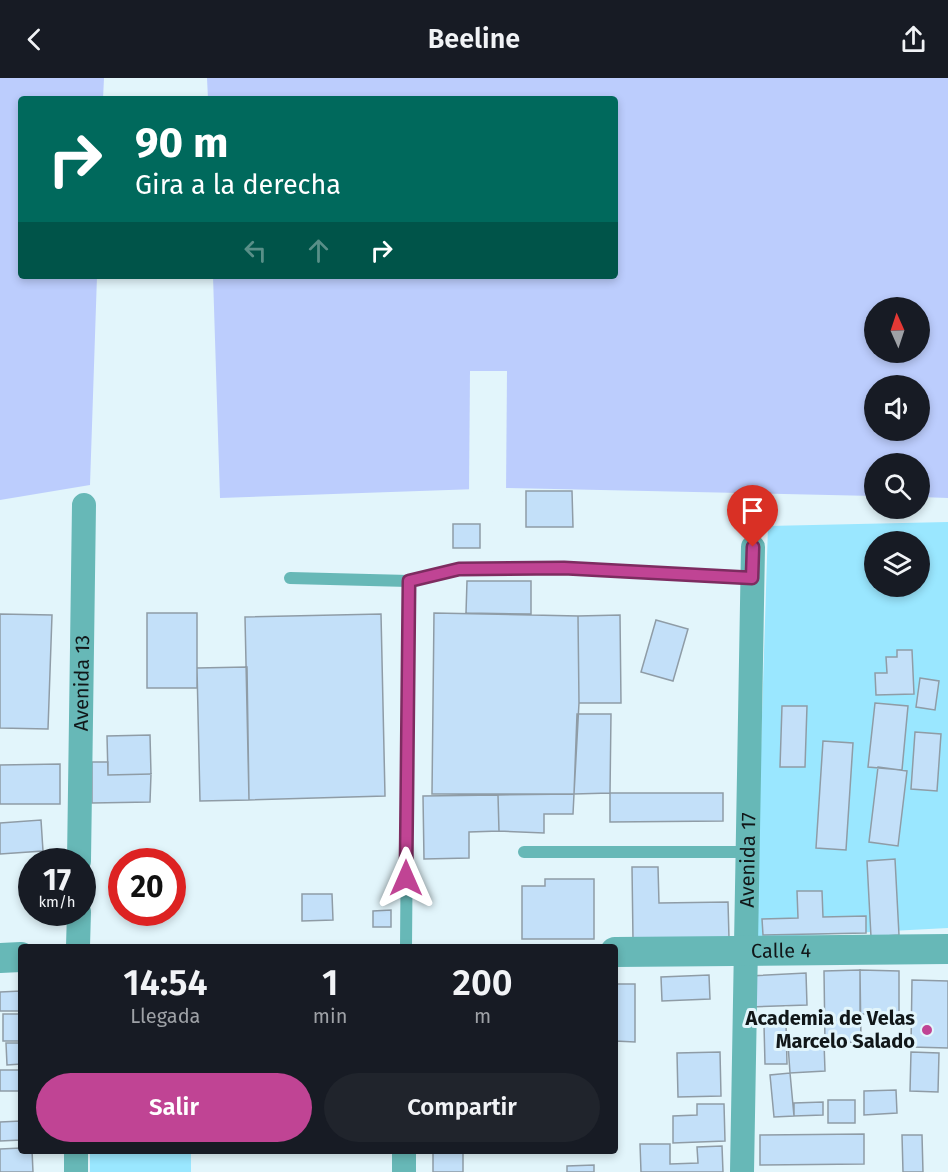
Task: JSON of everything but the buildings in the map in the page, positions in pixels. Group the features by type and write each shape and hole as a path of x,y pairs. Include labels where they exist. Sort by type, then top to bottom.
{"street":[{"name":"Avenida 13","path":"79,848 84,505"},
{"name":"Avenida 17","path":"742,1172 753,547"},
{"path":"78,944 79,926"},
{"name":"Calle 4","path":"618,952 948,950"},
{"path":"0,958 18,957"},
{"path":"76,1154 76,1172"},
{"path":"404,1154 404,1172"}],"lane":[{"path":"290,578 409,581 459,569 564,568 752,578"},
{"path":"406,944 409,581"},
{"path":"524,852 747,852"}],"shaded area":[{"path":"0,78 104,78 103,96 18,96 18,279 97,279 90,485 0,500"},
{"path":"207,78 948,78 948,498 930,497 930,453 864,453 864,496 506,488 220,498 213,279 618,279 618,96 208,96"},
{"path":"948,522 948,928 755,938 768,526"},
{"path":"90,1154 191,1154 191,1172 90,1172"}],"pier":[{"path":"470,371 507,371 506,491 469,492"}],"place":[{"name":"Academia de Velas Marcelo Salado","path":"927,1030"}],"route":[{"path":"406,878 409,581 459,569 564,568 752,578 753,547"}]}
